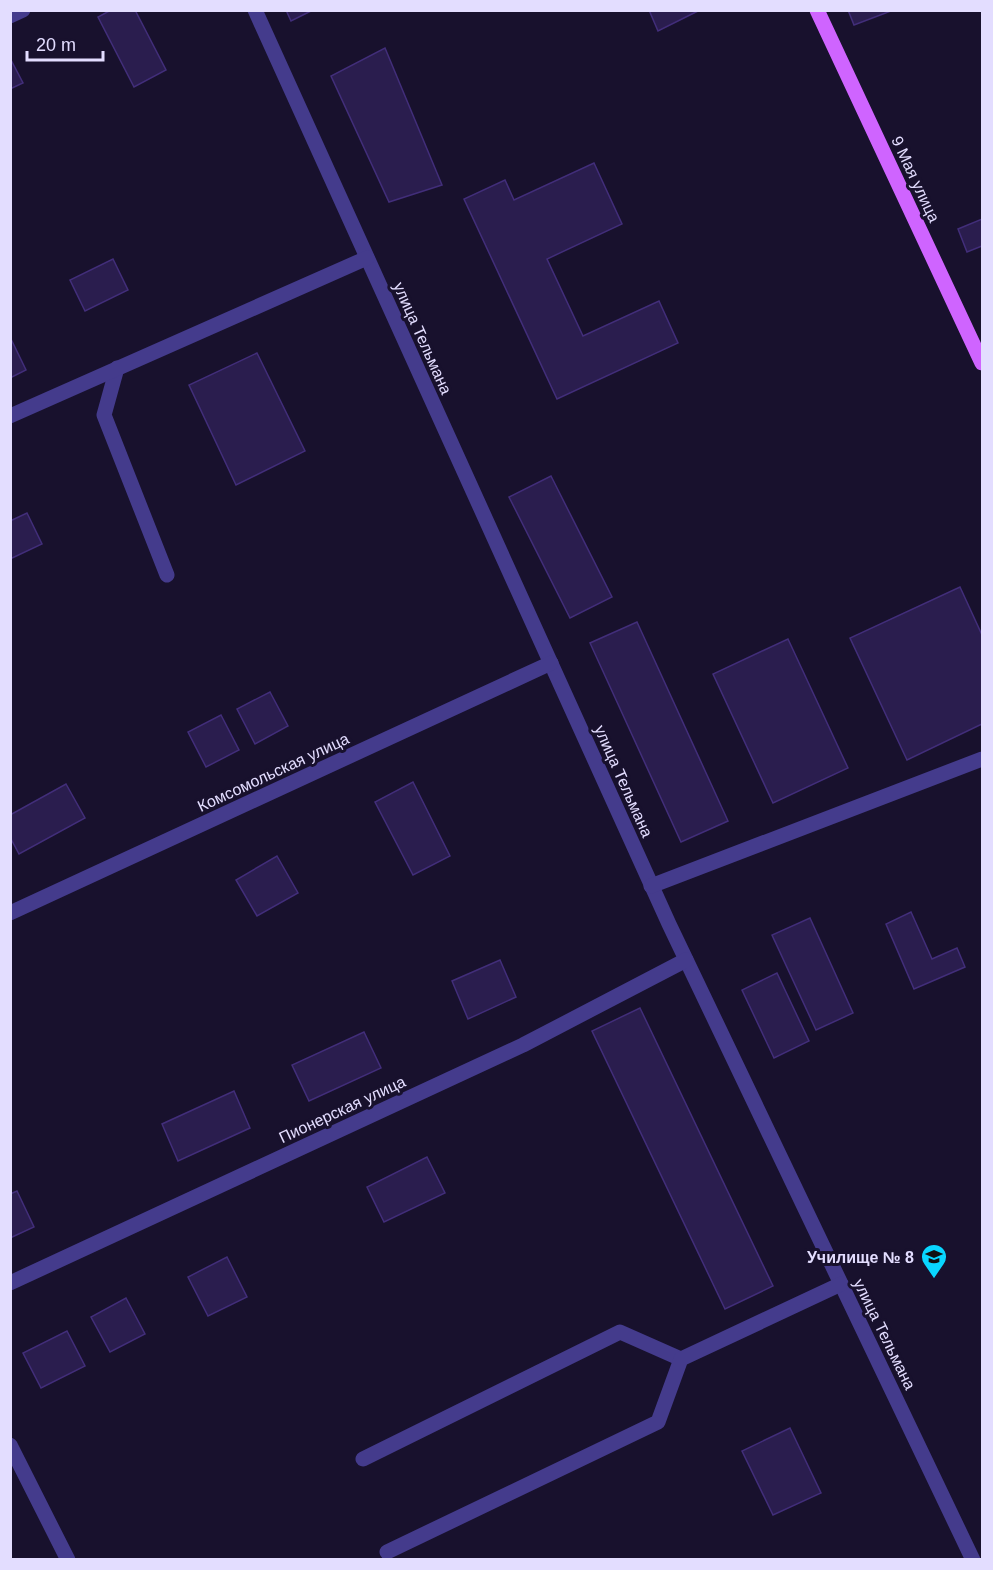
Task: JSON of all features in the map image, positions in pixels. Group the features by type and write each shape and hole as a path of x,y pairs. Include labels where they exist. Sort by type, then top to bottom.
{"main road":[{"name":"9 Мая улица","path":"817,10 982,363"}],"street":[{"path":"10,16 23,10"},
{"name":"улица Тельмана","path":"255,10 651,886 973,1560"},
{"path":"10,416 367,258"},
{"path":"117,368 104,415 167,575"},
{"name":"Комсомольская улица","path":"10,913 551,663"},
{"path":"651,886 982,759"},
{"name":"Пионерская улица","path":"10,1283 523,1044 686,960"},
{"path":"387,1552 658,1422 681,1359 841,1284"},
{"path":"363,1459 620,1332 681,1359"},
{"path":"10,1445 68,1560"}],"building":[{"path":"111,10 135,10 166,70 134,87 98,17"},
{"path":"286,10 313,10 291,21"},
{"path":"649,10 700,10 658,31"},
{"path":"848,10 890,10 891,11 854,25"},
{"path":"385,48 442,185 389,202 331,76"},
{"path":"10,58 23,83 10,89"},
{"path":"594,163 622,224 547,259 583,336 659,301 678,343 557,399 464,199 505,180 514,200"},
{"path":"982,219 982,246 967,252 958,229"},
{"path":"113,259 128,290 85,311 70,280"},
{"path":"10,340 26,370 10,378"},
{"path":"257,353 305,451 236,485 189,385"},
{"path":"551,476 612,597 570,618 509,497"},
{"path":"27,513 42,544 10,559 10,521"},
{"path":"960,587 982,635 982,724 907,760 850,638"},
{"path":"637,622 728,821 681,842 590,643"},
{"path":"788,639 848,768 773,803 713,674"},
{"path":"270,692 288,726 255,744 237,709"},
{"path":"221,715 239,750 206,767 188,732"},
{"path":"413,782 450,856 413,875 375,802"},
{"path":"66,784 85,818 19,854 10,837 10,815"},
{"path":"277,856 298,893 257,916 236,880"},
{"path":"911,912 932,959 957,948 965,967 914,989 886,924"},
{"path":"810,918 853,1013 816,1030 772,935"},
{"path":"500,960 516,997 468,1019 452,981"},
{"path":"777,973 809,1041 774,1058 742,990"},
{"path":"640,1008 773,1286 725,1309 592,1031"},
{"path":"364,1032 381,1068 309,1101 292,1065"},
{"path":"234,1091 250,1128 178,1161 162,1124"},
{"path":"427,1157 445,1193 384,1222 367,1187"},
{"path":"17,1191 34,1227 10,1238 10,1194"},
{"path":"227,1257 247,1297 208,1316 188,1277"},
{"path":"126,1298 145,1334 110,1352 91,1317"},
{"path":"67,1331 85,1366 41,1388 23,1353"},
{"path":"790,1428 821,1493 773,1515 742,1451"}],"place":[{"name":"Училище № 8","path":"934,1280"}]}
